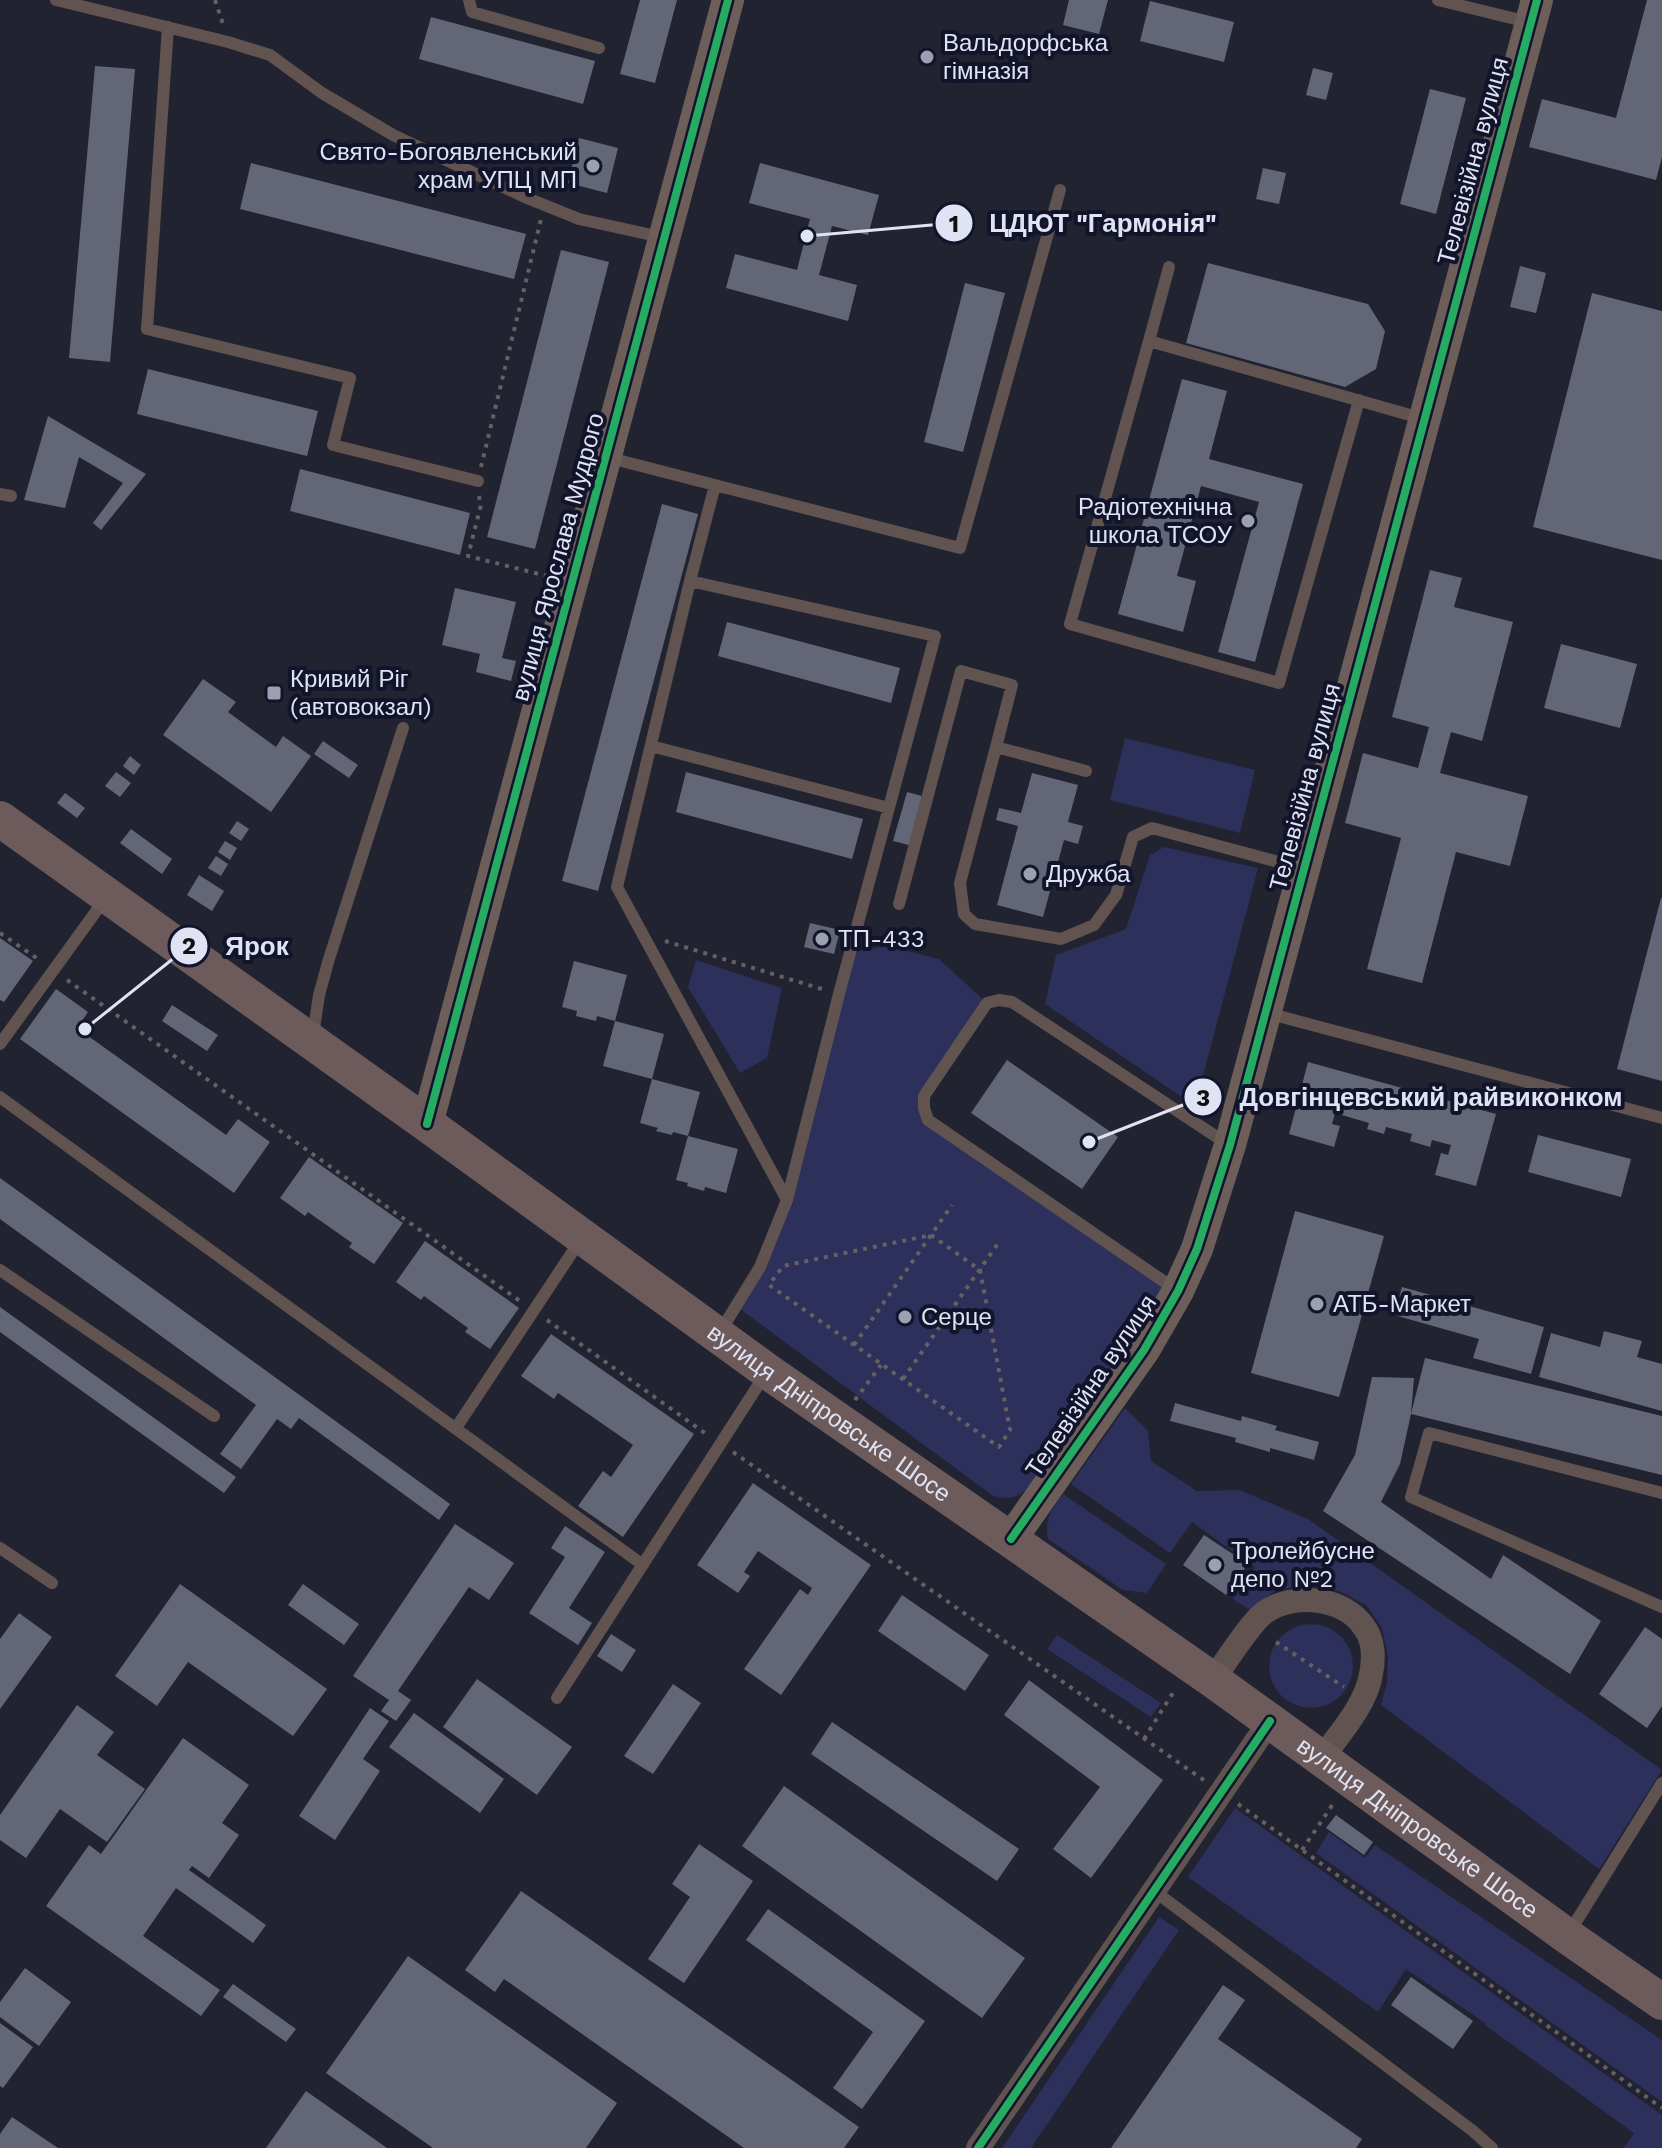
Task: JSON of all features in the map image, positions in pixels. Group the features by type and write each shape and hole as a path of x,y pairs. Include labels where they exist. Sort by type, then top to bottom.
{"main road":[{"name":"вулиця Дніпровське Шосе","path":"0,819 767,1371 1213,1680 1662,2002"}],"street":[{"name":"вулиця Ярослава Мудрого","path":"427,1124 728,0"},
{"name":"Телевізійна вулиця","path":"1011,1539 1144,1350 1178,1291 1197,1249 1230,1145 1534,12"},
{"path":"1213,1680 1258,1618 1281,1604 1306,1599 1344,1609 1355,1616 1366,1628 1371,1640 1373,1654 1369,1685 1322,1758"},
{"path":"978,2148 1270,1721"}],"lane":[{"path":"56,0 270,55 322,93 393,135 579,219 665,237"},
{"path":"469,0 472,12 599,48"},
{"path":"1438,0 1534,12"},
{"path":"168,27 147,329 350,378 333,445 478,481"},
{"path":"606,457 960,548 1060,190"},
{"path":"1169,267 1070,624 1279,683 1359,400"},
{"path":"1149,341 1424,419"},
{"path":"715,485 617,887 787,1200"},
{"path":"690,581 935,636 787,1200 760,1267 718,1335"},
{"path":"899,904 961,671 1012,685 960,883 964,914 975,924 1061,939 1094,925 1116,895 1133,837 1152,828 1304,869"},
{"path":"312,1043 319,995 329,959 403,728"},
{"path":"651,746 889,808"},
{"path":"996,747 1086,771"},
{"path":"0,1044 107,896"},
{"path":"1178,1291 928,1120 924,1096 987,1003 999,1000 1012,1002 1230,1145"},
{"path":"1264,1012 1662,1118"},
{"path":"0,1097 643,1565"},
{"path":"456,1428 583,1237"},
{"path":"0,1270 214,1416"},
{"path":"557,1698 767,1371"},
{"path":"1662,1493 1429,1433 1411,1497 1662,1607"},
{"path":"0,1548 52,1583"},
{"path":"1567,1936 1662,1783"},
{"path":"1153,1890 1492,2148"}],"path":[{"path":"215,0 228,42"},
{"path":"545,205 478,481 481,505 468,556 572,583"},
{"path":"0,933 720,1444 1221,1792 1662,2108"},
{"path":"644,935 839,994"},
{"path":"854,1345 952,1205"},
{"path":"931,1235 980,1270 1010,1430 999,1447 769,1285 783,1266 931,1235"},
{"path":"903,1379 999,1242"},
{"path":"840,1421 882,1364"},
{"path":"1276,1642 1346,1688"},
{"path":"1144,1739 1174,1691"},
{"path":"1302,1850 1333,1804"}],"shaded area":[{"path":"1125,738 1255,770 1240,833 1110,800"},
{"path":"1164,847 1258,868 1195,1106 1045,1004 1056,955 1126,929 1150,855"},
{"path":"887,946 939,959 987,1003 924,1096 928,1120 1166,1284 1133,1344 1030,1486 1013,1497 993,1496 736,1306 787,1200 851,953"},
{"path":"696,960 782,988 767,1058 740,1073 688,987"},
{"path":"1125,1408 1148,1431 1151,1461 1197,1491 1240,1490 1308,1519 1662,1770 1599,1869 1381,1705 1387,1683 1388,1658 1382,1628 1366,1605 1339,1591 1308,1585 1276,1590 1250,1610 1233,1599 1255,1567 1192,1522 1170,1553 1071,1484"},
{"path":"1063,1494 1166,1564 1147,1593 1123,1590 1048,1539 1048,1520"},
{"path":"1311,1624 1327,1627 1341,1636 1350,1650 1353,1666 1350,1682 1341,1696 1327,1705 1311,1708 1295,1705 1281,1696 1272,1682 1269,1666 1272,1650 1281,1636 1295,1627"},
{"path":"1057,1635 1161,1703 1151,1717 1047,1649"},
{"path":"1235,1808 1662,2115 1662,2148 1624,2148 1634,2133 1406,1969 1378,2012 1188,1877"},
{"path":"1329,1832 1365,1858 1375,1845 1662,2040 1662,2102 1316,1853"},
{"path":"1159,1917 1179,1930 1031,2148 1002,2148"}],"building":[{"path":"640,0 677,0 655,83 620,74"},
{"path":"1069,0 1108,0 1099,34 1063,25"},
{"path":"1647,0 1662,0 1662,157 1656,180 1529,147 1542,99 1616,118"},
{"path":"1150,1 1234,22 1224,62 1140,41"},
{"path":"431,17 595,61 583,104 419,59"},
{"path":"95,66 135,69 110,362 69,358"},
{"path":"1313,68 1333,73 1326,100 1306,95"},
{"path":"1430,89 1466,98 1436,214 1400,204"},
{"name":"Свято-Богоявленський храм УПЦ МП","path":"579,138 618,148 607,193 568,183"},
{"path":"251,163 526,234 514,279 240,209"},
{"path":"760,163 879,195 868,235 832,226 819,275 857,285 848,321 726,288 735,254 797,270 810,219 749,203"},
{"path":"1263,168 1286,173 1279,204 1256,199"},
{"path":"561,250 609,262 535,549 487,537"},
{"path":"1208,263 1368,304 1385,331 1376,369 1345,387 1186,343"},
{"path":"1520,266 1546,273 1536,313 1510,307"},
{"path":"965,283 1005,293 963,452 924,442"},
{"path":"1592,293 1662,311 1662,560 1533,527"},
{"path":"148,369 318,411 307,456 137,414"},
{"path":"1182,379 1227,391 1209,459 1303,484 1255,662 1218,652 1259,502 1201,486 1177,576 1196,581 1183,632 1118,614"},
{"path":"48,416 146,474 101,530 93,523 123,483 79,457 65,508 24,500"},
{"path":"300,469 470,513 460,555 290,511"},
{"path":"662,504 698,514 598,891 562,881"},
{"path":"1430,570 1462,578 1454,607 1513,622 1482,741 1451,732 1440,773 1528,796 1510,866 1456,852 1422,983 1367,969 1401,838 1345,823 1363,753 1418,768 1429,727 1392,717"},
{"path":"455,588 516,602 502,658 516,661 511,681 476,672 480,654 442,645"},
{"path":"727,622 900,668 891,703 718,656"},
{"path":"1561,644 1637,664 1620,728 1544,708"},
{"path":"203,679 236,702 228,712 276,747 283,736 311,756 271,812 163,735"},
{"path":"323,741 358,765 349,778 314,754"},
{"path":"130,756 141,765 134,775 123,766"},
{"path":"116,772 131,783 120,797 105,786"},
{"path":"686,772 863,819 852,859 676,812"},
{"name":"Дружба","path":"1032,773 1078,785 1068,822 1083,826 1078,844 1064,840 1043,917 997,905 1018,826 996,820 999,808 1021,813"},
{"path":"907,792 922,796 909,845 893,841"},
{"path":"65,793 85,808 77,818 57,803"},
{"path":"237,821 249,829 241,841 229,833"},
{"path":"131,829 172,859 162,874 120,843"},
{"path":"225,841 237,848 230,860 218,852"},
{"path":"216,856 228,864 221,876 208,868"},
{"path":"199,875 224,891 212,911 187,895"},
{"path":"1662,898 1662,1081 1617,1069"},
{"name":"ТП-433","path":"810,923 840,930 834,954 804,947"},
{"path":"0,938 33,961 4,1002 0,1000"},
{"path":"574,961 627,975 615,1021 597,1016 596,1021 576,1016 577,1011 562,1007"},
{"path":"56,989 88,1012 77,1028 226,1135 238,1119 270,1142 234,1193 20,1039"},
{"path":"172,1005 218,1035 207,1051 162,1021"},
{"path":"615,1021 664,1034 652,1079 603,1066"},
{"path":"1007,1060 1118,1137 1082,1189 971,1113"},
{"path":"1308,1062 1496,1114 1476,1186 1435,1175 1441,1153 1448,1155 1451,1145 1432,1140 1430,1147 1410,1141 1412,1134 1386,1127 1384,1134 1367,1129 1369,1123 1335,1113 1332,1124 1340,1126 1334,1147 1289,1134"},
{"path":"652,1079 700,1092 688,1136 656,1131 658,1128 640,1123"},
{"path":"1538,1135 1631,1159 1621,1197 1528,1172"},
{"path":"688,1136 738,1149 726,1193 705,1187 704,1191 676,1180"},
{"path":"309,1157 403,1223 374,1264 349,1247 352,1243 308,1212 305,1216 280,1198"},
{"path":"0,1178 450,1504 439,1520 299,1418 291,1429 277,1419 241,1469 220,1454 256,1405 0,1219"},
{"name":"АТБ-Маркет","path":"1295,1211 1384,1236 1339,1397 1251,1373"},
{"path":"425,1241 519,1308 490,1349 465,1332 468,1328 424,1296 421,1300 396,1282"},
{"path":"1402,1287 1544,1327 1531,1374 1473,1358 1479,1339 1394,1315"},
{"path":"0,1307 236,1477 224,1493 0,1332"},
{"path":"1604,1331 1642,1341 1637,1357 1662,1364 1662,1411 1539,1377 1551,1333 1600,1347"},
{"path":"551,1334 694,1434 623,1537 578,1506 603,1471 611,1477 633,1445 558,1393 554,1399 521,1376"},
{"path":"1425,1358 1662,1416 1662,1475 1411,1414"},
{"path":"1372,1377 1414,1378 1411,1414 1400,1464 1381,1502 1491,1579 1503,1555 1601,1621 1570,1674 1323,1511 1355,1455"},
{"path":"1175,1403 1241,1421 1242,1416 1277,1426 1275,1430 1319,1442 1314,1460 1270,1448 1270,1452 1235,1442 1236,1438 1170,1421"},
{"path":"753,1483 871,1565 781,1695 744,1669 800,1589 808,1595 812,1588 758,1551 744,1572 750,1576 738,1593 697,1565"},
{"path":"455,1524 514,1563 489,1600 469,1587 398,1691 411,1700 396,1721 381,1711 389,1700 353,1676"},
{"path":"565,1526 605,1552 569,1608 592,1623 578,1645 529,1613 565,1557 551,1548"},
{"name":"Тролейбусне депо №2","path":"1204,1535 1248,1564 1226,1595 1183,1565"},
{"path":"180,1584 327,1689 293,1736 188,1662 157,1706 115,1676"},
{"path":"303,1584 359,1624 344,1645 288,1605"},
{"path":"902,1595 989,1655 965,1691 878,1631"},
{"path":"19,1613 52,1637 0,1709 0,1639"},
{"path":"1645,1627 1662,1639 1662,1706 1647,1728 1599,1694"},
{"path":"611,1634 636,1650 622,1672 597,1656"},
{"path":"477,1679 572,1747 537,1795 443,1727"},
{"path":"1029,1680 1163,1780 1091,1878 1053,1849 1100,1787 1004,1715"},
{"path":"673,1684 701,1703 653,1774 624,1756"},
{"path":"77,1705 114,1732 97,1755 145,1789 107,1842 60,1809 26,1858 0,1840 0,1815"},
{"path":"370,1708 389,1721 363,1759 380,1771 335,1840 299,1816"},
{"path":"414,1713 504,1779 480,1813 389,1747"},
{"path":"832,1722 1019,1849 997,1881 811,1754"},
{"path":"183,1738 249,1785 222,1823 239,1835 209,1878 192,1866 189,1870 266,1925 253,1943 176,1888 143,1936 220,1990 201,2016 46,1906 89,1845 101,1854"},
{"path":"784,1786 1025,1958 982,2018 742,1846"},
{"path":"1336,1815 1373,1842 1364,1855 1326,1828"},
{"path":"699,1844 753,1881 684,1983 648,1959 690,1897 672,1884"},
{"path":"521,1891 859,2127 844,2148 744,2148 504,1979 495,1992 465,1970"},
{"path":"768,1909 925,2021 862,2109 833,2088 873,2032 746,1940"},
{"path":"408,1956 617,2103 586,2148 433,2148 326,2073"},
{"path":"25,1968 71,2002 39,2046 0,2017 0,2002"},
{"path":"1411,1977 1473,2021 1453,2049 1391,2005"},
{"path":"233,1984 296,2029 286,2042 223,1997"},
{"path":"1223,1985 1245,2000 1218,2039 1362,2139 1356,2148 1111,2148"},
{"path":"0,2023 33,2047 3,2088 0,2086"},
{"path":"306,2091 387,2148 266,2148"},
{"path":"12,2117 58,2148 0,2148 0,2134"}],"cycle path":[{"path":"427,1124 728,0"},
{"path":"1011,1539 1144,1350 1178,1291 1197,1249 1230,1145 1537,0"},
{"path":"978,2148 1270,1721"}],"place":[{"name":"Вальдорфська гімназія","path":"927,57"},
{"name":"Свято-Богоявленський храм УПЦ МП","path":"593,166"},
{"name":"ЦДЮТ \"Гармонія\"","path":"807,236"},
{"name":"Радіотехнічна школа ТСОУ","path":"1248,521"},
{"name":"Кривий Ріг (автовокзал)","path":"274,693"},
{"name":"Дружба","path":"1030,874"},
{"name":"ТП-433","path":"822,939"},
{"name":"Ярок","path":"85,1029"},
{"name":"Довгінцевський райвиконком","path":"1089,1142"},
{"name":"АТБ-Маркет","path":"1317,1304"},
{"name":"Серце","path":"905,1317"},
{"name":"Тролейбусне депо №2","path":"1215,1565"}]}
